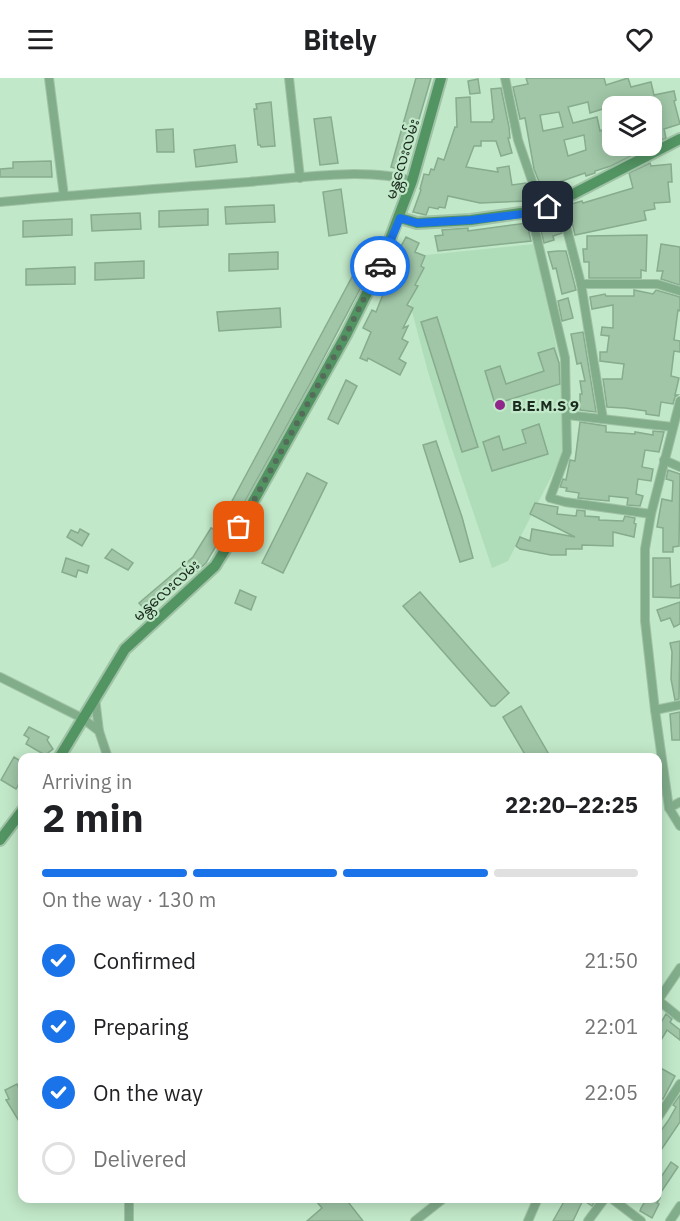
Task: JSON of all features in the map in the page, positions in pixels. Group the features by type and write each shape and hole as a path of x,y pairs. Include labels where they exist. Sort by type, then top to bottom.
{"main road":[{"name":"မန္တလေးလမ်း","path":"62,753 125,649 215,566 346,335 378,271 400,218 441,78"},
{"path":"400,218 417,223 471,220 536,212 680,139"},
{"path":"0,840 18,816"}],"street":[{"path":"49,78 64,196"},
{"path":"289,78 300,178"},
{"path":"505,78 536,212 565,358 567,452 550,498 651,514"},
{"path":"0,202 374,174 412,181"},
{"path":"560,201 581,284 603,419"},
{"path":"581,284 657,284 680,291"},
{"path":"661,753 645,621 645,549 651,514 680,401"},
{"path":"567,415 673,427"},
{"path":"664,460 680,467"},
{"path":"0,677 82,718 99,731"},
{"path":"95,698 99,731 106,753"},
{"path":"655,710 680,705"},
{"path":"662,759 669,808 680,826"},
{"path":"669,808 680,802"},
{"path":"662,995 680,968"},
{"path":"662,1004 680,1018"},
{"path":"662,1111 680,1084"},
{"path":"129,1203 129,1221"},
{"path":"415,1221 438,1203"},
{"path":"528,1221 536,1203"},
{"path":"588,1221 601,1203"},
{"path":"618,1203 641,1221"},
{"path":"670,1221 680,1206"}],"shaded area":[{"name":"B.E.M.S 9","path":"534,244 561,368 564,452 508,561 492,568 448,437 410,304 426,255"}],"building":[{"path":"416,78 431,78 404,171 391,167"},
{"path":"526,78 604,78 606,85 628,78 631,87 651,82 654,95 674,91 680,124 664,129 666,138 662,140 662,96 602,96 602,109 590,113 588,102 568,107 573,123 597,117 600,131 602,130 602,156 631,156 595,171 595,173 586,176 585,173 559,182 561,192 546,199 534,169 525,118 520,119 513,87 528,84","holes":["559,112 563,127 543,131 540,115","584,135 586,150 568,156 564,140"]},
{"path":"478,79 480,93 470,94 468,81"},
{"path":"501,88 512,153 501,156 496,141 481,141 481,146 474,146 466,167 498,172 497,168 509,166 512,185 526,183 531,195 527,196 528,201 480,203 448,196 445,208 429,207 426,215 413,212 424,174 429,175 431,169 434,170 438,158 444,160 455,127 457,127 456,98 470,97 471,122 492,122 494,119 491,89"},
{"path":"271,102 275,146 261,147 258,145 254,109 257,109 256,104"},
{"path":"331,117 338,163 320,165 314,119"},
{"path":"173,129 174,152 157,152 156,130"},
{"path":"235,145 237,162 196,167 194,150"},
{"path":"51,161 52,177 0,177 0,169 13,168 13,162"},
{"path":"650,163 651,166 671,164 672,182 668,182 670,202 654,203 655,209 644,211 646,220 575,235 568,205 582,201 583,203 633,188 629,173"},
{"path":"341,189 347,233 329,236 323,192"},
{"path":"274,205 275,222 226,224 225,207"},
{"path":"208,209 208,225 159,227 159,211"},
{"path":"140,213 141,229 92,231 91,215"},
{"path":"547,216 549,223 558,220 562,233 553,236 554,240 544,243 538,218"},
{"path":"72,219 72,235 23,237 23,221"},
{"path":"527,223 531,241 438,251 435,236 443,235 442,230 468,228 468,231"},
{"path":"647,235 646,271 641,270 641,278 589,278 589,262 584,262 583,249 587,249 587,236"},
{"path":"406,237 419,243 415,252 425,256 421,266 424,268 415,285 418,286 407,305 413,308 403,328 408,326 402,339 408,342 399,359 406,363 400,375 368,358 367,361 360,358 371,332 363,328 372,310 376,312 384,292 387,293 397,273 389,269"},
{"path":"661,244 680,247 680,285 661,279 663,271 657,271"},
{"path":"566,251 576,290 562,294 556,268 553,269 548,252"},
{"path":"278,252 278,269 229,271 229,254"},
{"path":"144,261 144,278 95,280 95,263"},
{"path":"360,262 371,268 233,523 225,535 223,534 206,563 197,571 195,569 147,612 139,603 193,557 211,528 214,529 224,516"},
{"path":"75,267 75,284 26,285 26,269"},
{"path":"634,290 653,294 656,290 680,297 680,311 678,310 674,340 680,341 680,352 674,351 671,376 679,378 675,395 678,395 673,404 661,402 659,416 646,414 646,411 607,407 603,379 622,379 624,364 600,361 600,352 607,352 609,336 601,335 602,327 613,328 613,305 592,309 590,297 605,294 606,296 634,296"},
{"path":"568,298 573,318 562,321 558,301"},
{"path":"280,308 281,327 219,331 217,312"},
{"path":"437,317 478,447 462,452 421,322"},
{"path":"583,332 596,412 580,410 580,394 582,394 580,381 585,381 581,363 577,364 571,334"},
{"path":"554,348 559,363 560,384 495,404 485,371 500,366 506,384 544,371 538,353"},
{"path":"346,380 357,386 338,424 328,419"},
{"path":"580,422 606,426 606,432 635,434 635,432 653,435 653,431 664,432 659,452 645,450 642,467 653,469 651,481 638,479 636,494 643,496 640,506 627,505 628,498 609,496 609,501 578,498 579,493 566,491 567,488 560,487 563,479 566,480 570,460 575,461"},
{"path":"539,424 548,454 492,471 483,442 499,436 503,450 526,443 522,430"},
{"path":"436,441 462,517 473,558 460,562 423,445"},
{"path":"668,470 680,474 679,546 673,547 673,552 663,552 663,528 657,527 662,499 672,501 673,481 666,479"},
{"path":"307,473 327,483 283,573 262,563"},
{"path":"535,503 558,507 557,514 576,516 577,510 585,511 585,516 599,517 599,520 623,521 625,516 635,518 634,537 613,532 613,546 582,545 582,549 566,549 566,555 551,555 520,549 516,546 520,537 530,541 532,529 575,537 530,514"},
{"path":"80,529 89,534 82,546 67,537 71,530 78,533"},
{"path":"112,549 133,563 128,570 105,558"},
{"path":"66,558 89,566 87,573 78,570 76,577 62,572"},
{"path":"653,558 670,558 671,587 680,584 680,598 653,597"},
{"path":"240,590 256,597 251,610 235,603"},
{"path":"420,592 509,693 495,706 491,706 403,606"},
{"path":"680,602 680,624 674,627 670,618 661,621 657,610"},
{"path":"680,641 679,699 675,700 671,679 670,643"},
{"path":"521,706 548,753 524,753 503,717"},
{"path":"680,712 680,740 672,740 670,714"},
{"path":"29,727 49,737 47,740 53,749 48,753 42,753 26,744 29,738 24,735"},
{"path":"14,757 18,760 16,789 1,780"},
{"path":"666,1014 672,1019 670,1022 680,1030 680,1040 667,1030 662,1038 662,1021"},
{"path":"662,1069 675,1076 662,1098"},
{"path":"17,1084 18,1086 18,1120 6,1100 9,1099 5,1090"},
{"path":"680,1095 680,1122 662,1149 662,1129 676,1107 673,1105"},
{"path":"671,1162 678,1167 662,1191 662,1176"},
{"path":"318,1203 349,1203 363,1221 307,1221 322,1208"},
{"path":"563,1203 582,1203 573,1221 553,1221"},
{"path":"644,1203 659,1204 652,1218 640,1211"}],"way so far":[{"path":"239,527 346,335 380,266"}],"place":[{"name":"B.E.M.S 9","path":"500,405"}],"route":[{"path":"380,266 400,218 417,223 471,220 531,213 548,207"}]}
